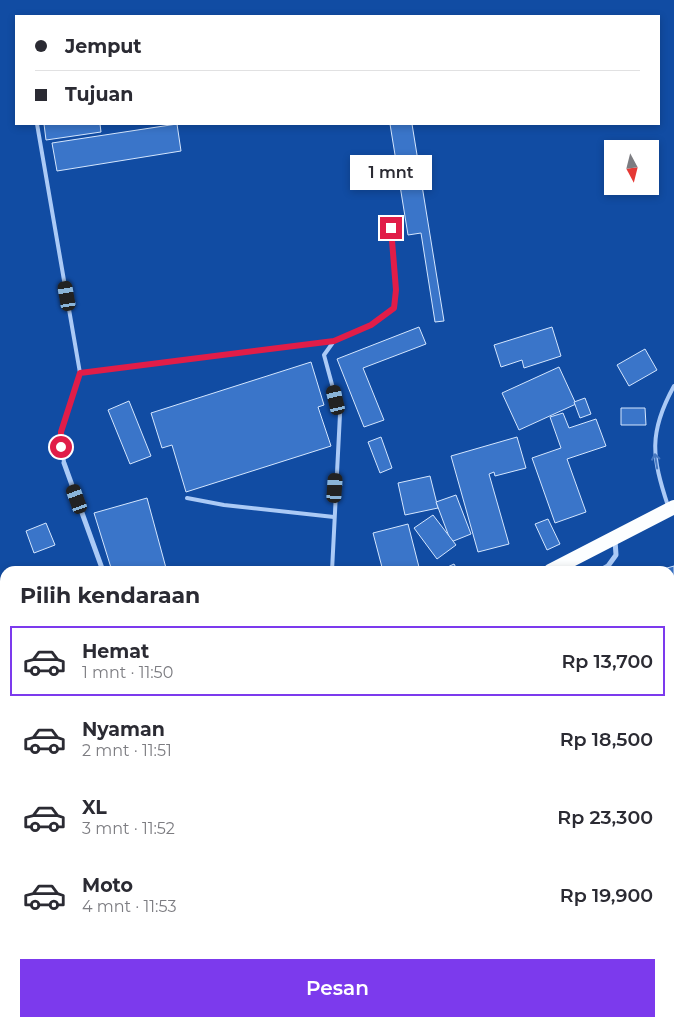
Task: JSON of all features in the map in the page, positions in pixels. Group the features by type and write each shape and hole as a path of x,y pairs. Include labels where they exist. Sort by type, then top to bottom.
{"highway":[{"path":"560,566 671,508"}],"street":[{"path":"64,463 101,566"},
{"path":"608,566 616,554 615,537"}],"lane":[{"path":"38,125 80,373 61,432 64,463"},
{"path":"80,373 334,341 371,325 394,308 396,290 391,228"},
{"path":"332,566 340,414 324,354 334,341"},
{"path":"671,508 659,478 653,442 661,409 674,386"},
{"path":"187,498 224,505 334,517"}],"building":[{"path":"44,125 100,125 101,132 46,140"},
{"path":"177,125 181,151 57,171 52,143"},
{"path":"390,125 412,125 444,321 435,322 421,233 408,235"},
{"path":"419,327 426,344 363,368 384,420 364,427 337,359"},
{"path":"552,327 561,356 524,368 522,360 501,367 494,345"},
{"path":"645,349 657,370 629,386 617,365"},
{"path":"311,362 324,405 318,407 331,446 186,492 172,445 162,448 151,413"},
{"path":"559,367 576,404 519,430 502,393"},
{"path":"585,398 591,414 580,418 574,402"},
{"path":"129,401 151,456 130,464 108,410"},
{"path":"621,408 645,408 646,425 621,425"},
{"path":"563,413 569,428 596,419 606,446 567,459 586,512 555,523 532,458 561,448 550,417"},
{"path":"381,437 392,468 380,473 368,442"},
{"path":"517,437 526,468 495,476 494,472 489,474 509,544 478,552 451,456"},
{"path":"430,476 438,508 405,515 398,483"},
{"path":"456,495 471,534 451,542 436,502"},
{"path":"147,498 165,566 110,566 94,513"},
{"path":"433,515 456,545 437,559 414,528"},
{"path":"548,519 560,544 547,550 535,524"},
{"path":"46,523 55,545 34,553 26,531"},
{"path":"408,524 419,566 382,566 373,533"}],"route":[{"path":"61,447 61,432 80,373 334,341 371,325 394,308 396,290 391,228"}]}
